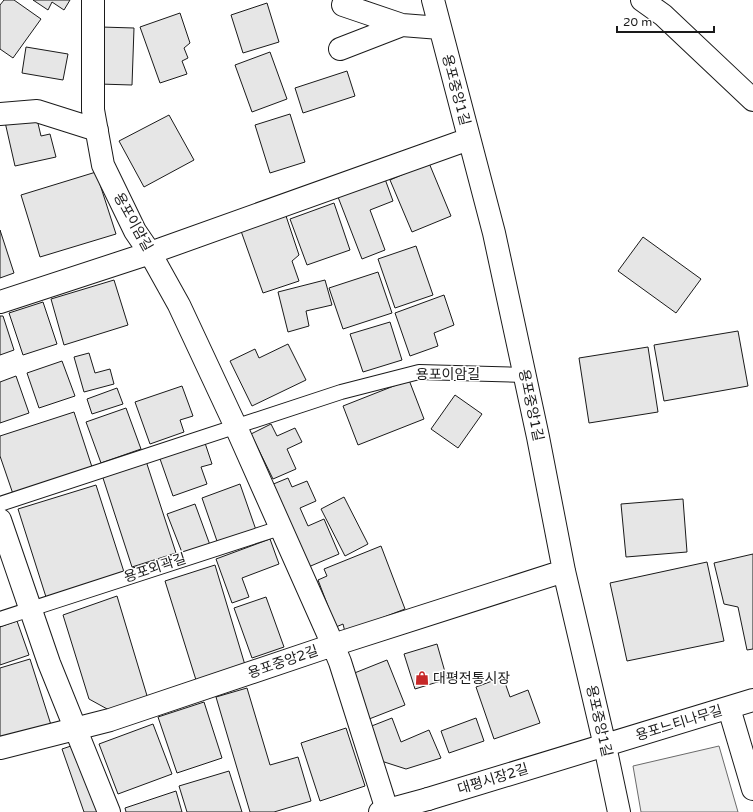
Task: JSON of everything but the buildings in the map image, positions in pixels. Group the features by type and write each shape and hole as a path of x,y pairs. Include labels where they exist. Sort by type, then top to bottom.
{"street":[{"name":"용포이암길","path":"93,0 93,110 103,166 135,231 150,253 179,305 236,427 336,654 383,811"},
{"name":"용포중앙1길","path":"433,0 494,233 525,375 564,571 619,812"},
{"path":"642,0 663,14 753,100"},
{"path":"343,5 402,25 440,28"},
{"path":"340,49 402,25"},
{"path":"0,114 37,111 97,130"},
{"path":"0,302 150,253 469,139"},
{"path":"0,520 74,729 108,812"},
{"name":"용포중앙2길","path":"0,748 110,720 336,654 564,571"},
{"name":"용포느티나무길","path":"605,746 753,700"},
{"path":"729,708 753,789"},
{"name":"대평시장2길","path":"383,811 605,746"}],"lane":[{"name":"용포이암길","path":"0,504 341,392 419,372 525,375"},
{"name":"용포외곽길","path":"0,619 280,528"}],"shaded area":[{"path":"719,746 738,812 641,812 633,766"}],"place":[{"name":"대평전통시장","path":"422,678"}]}
